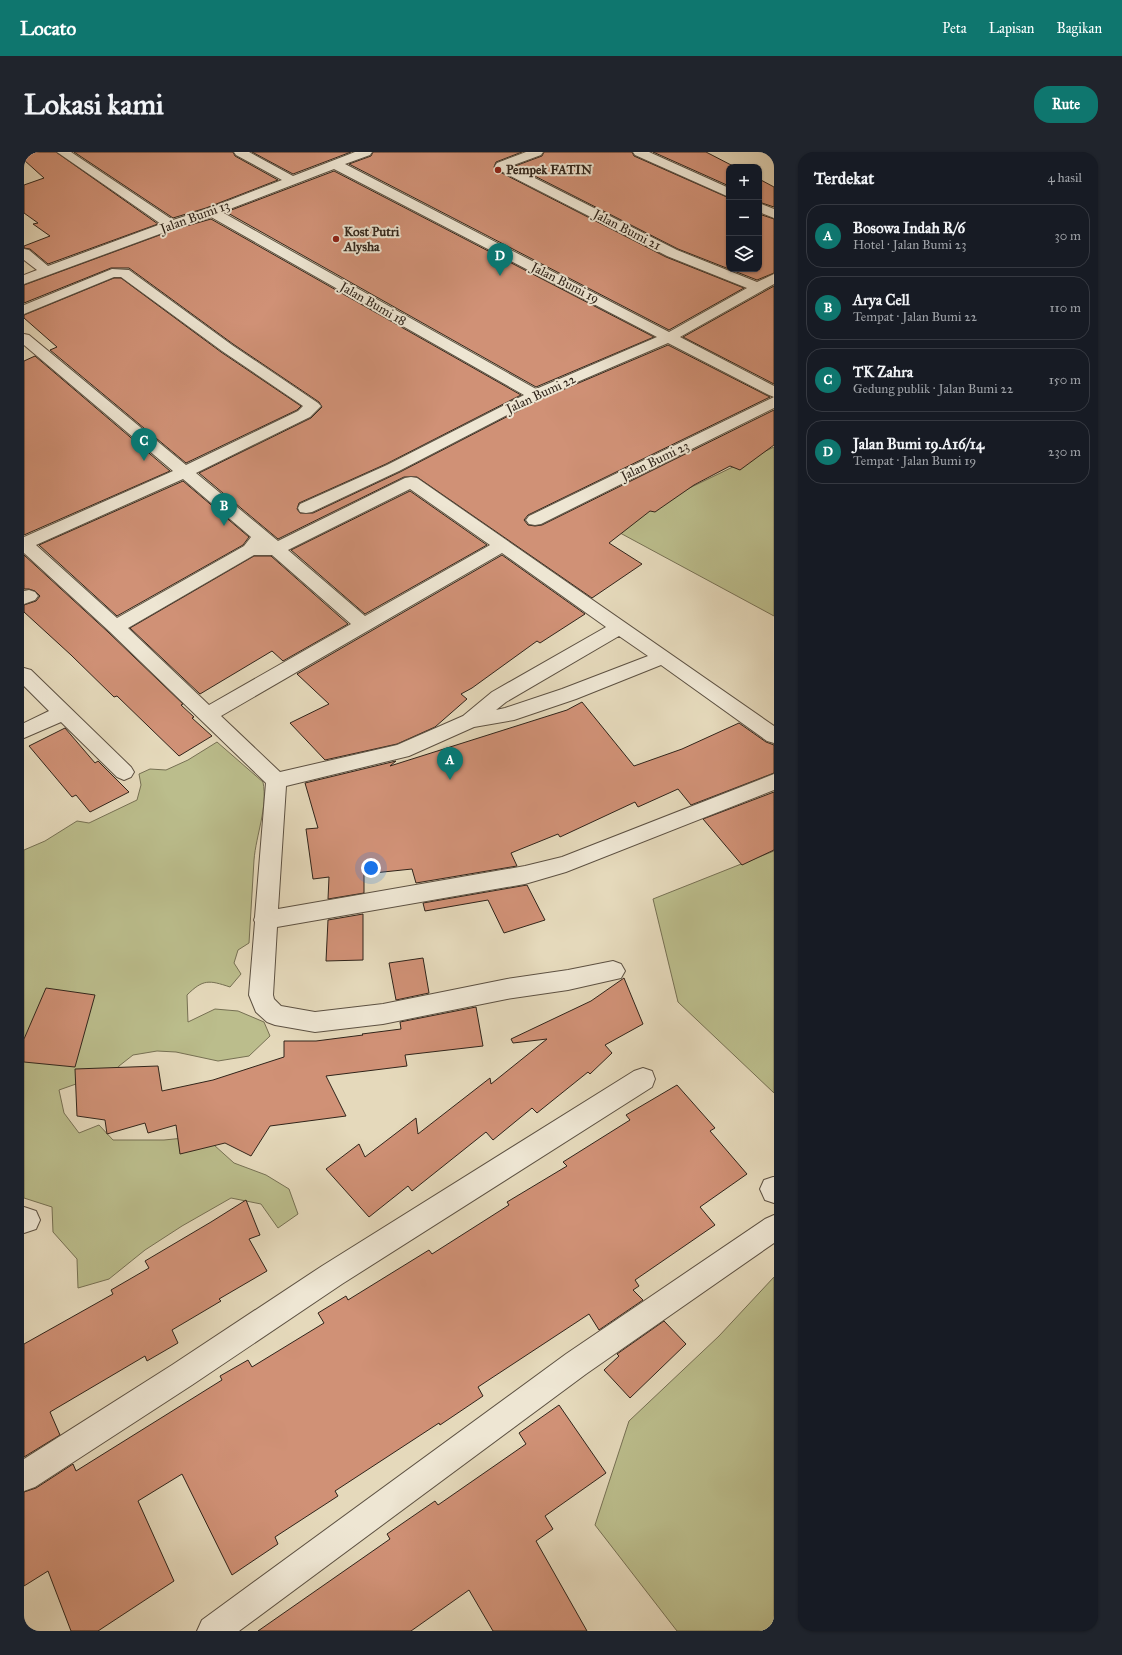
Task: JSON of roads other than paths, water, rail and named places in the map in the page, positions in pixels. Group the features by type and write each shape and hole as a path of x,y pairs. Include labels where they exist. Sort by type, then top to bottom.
{"street":[{"path":"63,152 171,225"},
{"path":"240,152 290,180"},
{"name":"Jalan Bumi 13","path":"24,280 171,225 212,212 290,180 366,152"},
{"name":"Jalan Bumi 21","path":"537,152 501,166 672,253 757,287"},
{"path":"638,152 726,192"},
{"name":"Jalan Bumi 19","path":"335,164 774,392"},
{"path":"762,208 774,214"},
{"name":"Jalan Bumi 18","path":"212,212 535,395"},
{"path":"24,254 46,271"},
{"path":"24,310 112,273 124,273 228,348 313,406 304,414 185,472 24,543 116,627 276,781"},
{"name":"Jalan Bumi 22","path":"306,508 393,468 535,395 670,338 774,278"},
{"path":"24,338 261,536 364,625"},
{"name":"Jalan Bumi 23","path":"535,520 774,402"},
{"path":"250,550 276,549 411,482 774,736"},
{"path":"116,627 250,550 261,536"},
{"path":"208,715 503,545"},
{"path":"470,721 499,696 620,627"},
{"path":"276,781 402,751 470,721 507,715 569,694 663,657"},
{"path":"24,675 124,772"},
{"path":"24,731 63,713"},
{"path":"276,781 265,920 261,995 264,1005 275,1015 314,1022 383,1014 507,989 613,972"},
{"path":"265,920 525,875 566,864 774,782"},
{"path":"24,1476 182,1375 332,1275 643,1079"},
{"path":"213,1631 576,1364 774,1228"}],"place":[{"name":"Pempek FATIN","path":"498,170"},
{"name":"Kost Putri Alysha","path":"336,239"},
{"name":"Jalan Bumi 19.A16/14","path":"500,276"},
{"name":"TK Zahra","path":"144,461"},
{"name":"Arya Cell","path":"224,526"},
{"name":"Bosowa Indah R/6","path":"450,780"}]}
